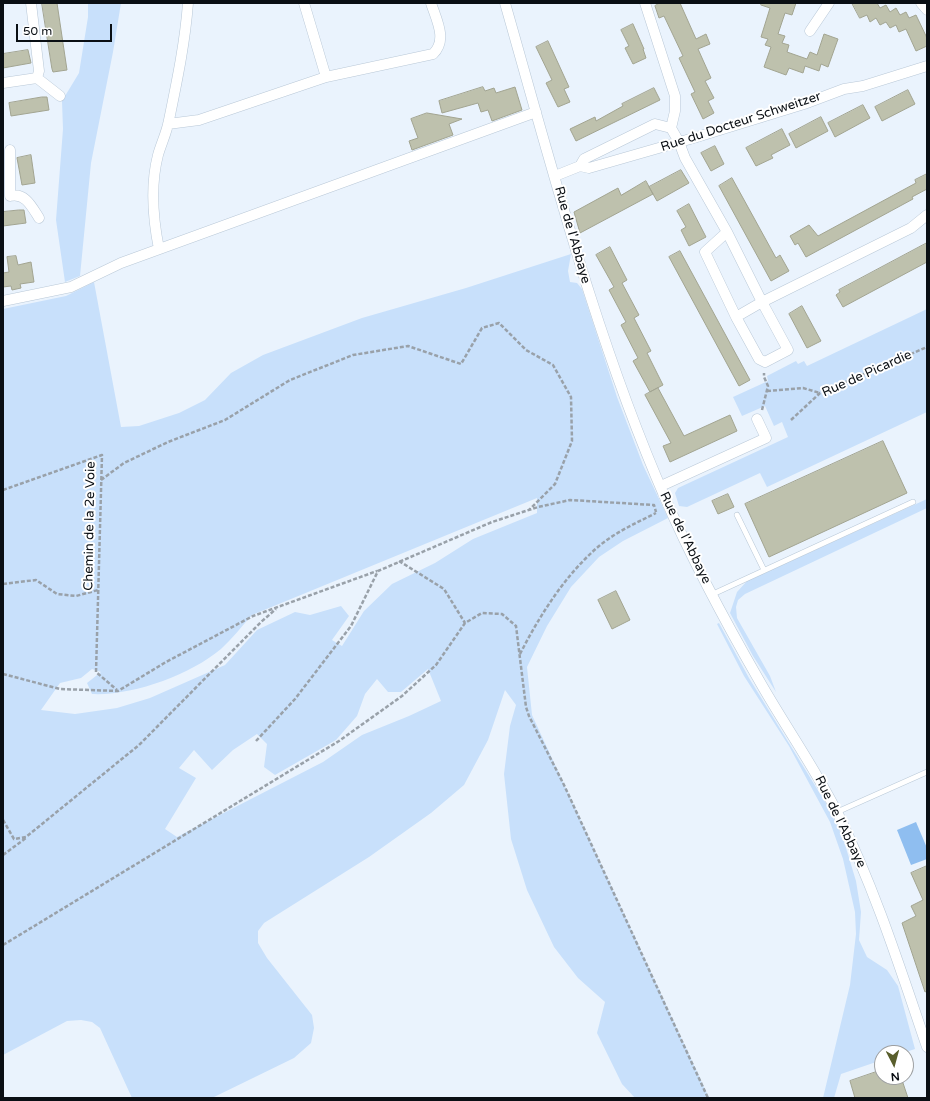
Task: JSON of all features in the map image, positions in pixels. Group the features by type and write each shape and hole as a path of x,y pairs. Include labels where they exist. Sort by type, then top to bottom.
{"street":[{"path":"31,3 39,71 36,78"},
{"path":"159,249 155,228 154,179 158,156 168,124 179,74 188,3"},
{"path":"304,3 326,77"},
{"path":"168,124 199,120 326,77 433,54 441,43 440,33 431,3"},
{"name":"Rue de l'Abbaye","path":"505,3 555,176 568,230 621,390 642,445 669,505 713,594 760,682 815,772 837,812 879,905 927,1047"},
{"path":"645,3 675,96 675,111 671,128 679,142 685,158 726,232 788,350 764,362 759,359 736,317 705,252 726,232"},
{"path":"810,31 829,3"},
{"path":"921,3 927,10"},
{"name":"Rue du Docteur Schweitzer","path":"555,176 580,166 589,168 679,142 804,104 844,89 863,86 927,66"},
{"path":"3,83 36,78 60,96"},
{"path":"3,301 71,287 121,263 536,112"},
{"path":"580,166 584,159 655,124 671,128"},
{"path":"10,150 7,196 15,195 27,200 39,218"},
{"path":"736,317 762,302 911,228 927,216"},
{"path":"661,486 766,438 757,419"}],"lane":[{"path":"713,594 913,502"},
{"path":"737,515 764,570"},
{"path":"837,812 927,772"}],"path":[{"path":"101,480 124,463 168,442 225,420 290,380 353,355 408,346 461,364 482,328 499,323 526,350 553,365 571,397 572,440 555,484 529,510"},
{"name":"Rue de Picardie","path":"791,420 820,393 927,347"},
{"path":"757,419 765,402 768,386 764,377 764,362"},
{"path":"767,391 803,388 820,393"},
{"name":"Chemin de la 2e Voie","path":"3,490 102,455 96,672 118,691"},
{"path":"3,674 60,689 118,691 166,662 253,616 378,571 492,522 529,510 570,500 654,505 656,512"},
{"path":"520,654 538,620 571,576 598,547 622,530 669,505"},
{"path":"399,561 444,589 465,623"},
{"path":"256,741 295,699 352,626 378,571"},
{"path":"3,584 36,580 58,594 76,596 98,590"},
{"path":"3,855 26,838 139,745 261,622 279,607"},
{"path":"3,945 339,741 402,696 436,665 465,623 482,613 502,614 516,626 529,716 564,786 708,1098"},
{"path":"3,820 14,839 26,838"}],"shaded area":[{"path":"88,3 121,3 91,163 80,276 65,282 56,220 63,129 62,101 79,73 88,17"},
{"path":"571,254 568,271 570,282 577,283 582,289 617,397 643,465 668,518 623,541 599,557 571,587 547,626 527,667 532,715 709,1098 635,1098 622,1084 597,1033 605,1002 578,978 554,947 527,890 511,839 504,774 510,726 516,705 505,690 488,740 464,785 431,813 369,857 264,923 258,931 258,943 267,958 312,1015 314,1028 311,1043 294,1058 212,1098 132,1098 100,1028 92,1022 81,1020 67,1021 3,1055 3,309 66,296 94,282 121,427 139,426 179,413 205,400 231,373 263,355 362,318 466,288","holes":["537,498 537,513 473,539 435,563 392,584 364,611 342,646 332,640 349,616 341,606 310,615 295,612 257,630 225,665 150,698 117,708 75,714 41,710 60,683 81,678 92,669 101,672 87,683 92,694 108,694 125,691 160,682 177,675 193,667 221,649 252,615","428,669 441,701 362,735 323,762 177,837 165,829 196,778 179,768 194,750 212,770 233,750 257,734 267,744 264,767 275,775 336,740 357,716 365,694 377,679 388,692 401,692"]},
{"path":"927,309 927,412 767,487 760,473 687,507 679,506 675,493 678,488 788,437 782,422 774,426 765,406 742,416 733,397 768,381 767,376 796,361 798,364 804,361 807,366"},
{"path":"927,499 927,508 745,594 738,600 736,607 737,618 770,676 776,692 753,656 730,613 737,592 747,581"},
{"path":"719,623 749,678 827,805 843,838 856,881 861,912 859,940 867,957 887,970 898,986 914,1045 874,1045 874,1063 841,1074 834,1098 823,1098 850,985 856,934 855,912 843,859 830,822 789,746 744,676 717,624"}],"water":[{"path":"916,822 927,848 927,859 911,865 897,830"}],"building":[{"path":"42,3 57,3 67,70 53,72"},
{"path":"660,3 680,3 696,39 706,34 710,44 698,49 711,78 705,81 714,98 708,101 714,113 703,119 691,94 695,92 679,58 683,56 664,16 659,18 655,6"},
{"path":"762,3 796,3 792,15 785,13 778,34 785,36 782,43 789,45 787,52 807,59 810,52 817,55 824,34 838,39 828,67 821,64 819,71 805,66 803,73 789,68 786,75 764,67 771,47 765,45 768,39 761,37 770,8 761,5"},
{"path":"852,3 877,3 880,8 886,5 890,12 896,8 900,15 906,12 909,18 916,15 927,38 927,46 916,51 906,29 899,32 896,25 890,28 886,22 880,25 876,18 870,22 867,15 860,18"},
{"path":"633,24 644,49 646,58 633,64 625,48 629,46 621,30"},
{"path":"548,41 569,87 564,89 570,102 558,107 546,83 552,80 536,47"},
{"path":"28,50 31,63 3,68 3,54"},
{"path":"483,87 485,91 494,88 496,93 515,87 522,110 492,121 488,110 481,112 478,103 442,113 439,101"},
{"path":"654,88 660,100 576,141 570,129 595,117 596,121 623,106 622,104"},
{"path":"908,90 915,104 882,121 875,107"},
{"path":"47,97 49,110 11,116 9,103"},
{"path":"863,105 870,118 835,137 828,123"},
{"path":"427,113 462,119 449,124 453,135 412,150 409,141 418,138 411,119"},
{"path":"821,117 828,131 796,148 789,134"},
{"path":"782,129 790,145 771,155 773,158 756,166 746,148"},
{"path":"715,146 724,164 711,171 701,153"},
{"path":"31,155 35,183 22,185 17,158"},
{"path":"681,170 689,183 657,201 649,187"},
{"path":"927,174 927,189 912,197 913,199 806,257 798,243 795,245 790,236 809,225 818,236 916,183 915,180"},
{"path":"732,178 776,258 780,255 789,271 771,281 719,186"},
{"path":"646,181 653,194 580,233 574,212 618,188 621,195"},
{"path":"689,204 706,237 689,246 681,230 686,227 677,211"},
{"path":"24,210 26,223 3,226 3,212"},
{"path":"927,243 927,262 843,307 836,295 840,292 839,290"},
{"path":"610,247 627,280 622,283 639,315 634,318 651,351 647,353 663,385 650,392 633,361 638,358 621,325 626,322 609,290 614,287 596,255"},
{"path":"680,251 750,380 739,386 669,257"},
{"path":"16,256 18,265 31,262 34,282 20,284 21,288 12,290 11,286 3,287 3,273 9,272 7,257"},
{"path":"802,306 821,341 807,348 789,314"},
{"path":"658,388 684,436 730,415 737,431 670,462 663,446 671,443 645,395"},
{"path":"883,441 907,493 769,557 745,504"},
{"path":"728,494 734,507 718,514 712,501"},
{"path":"616,591 630,620 612,629 598,600"},
{"path":"927,866 927,991 925,992 902,923 916,916 911,906 923,900 911,873"},
{"path":"874,1073 874,1085 904,1085 908,1098 855,1098 850,1081"}]}
